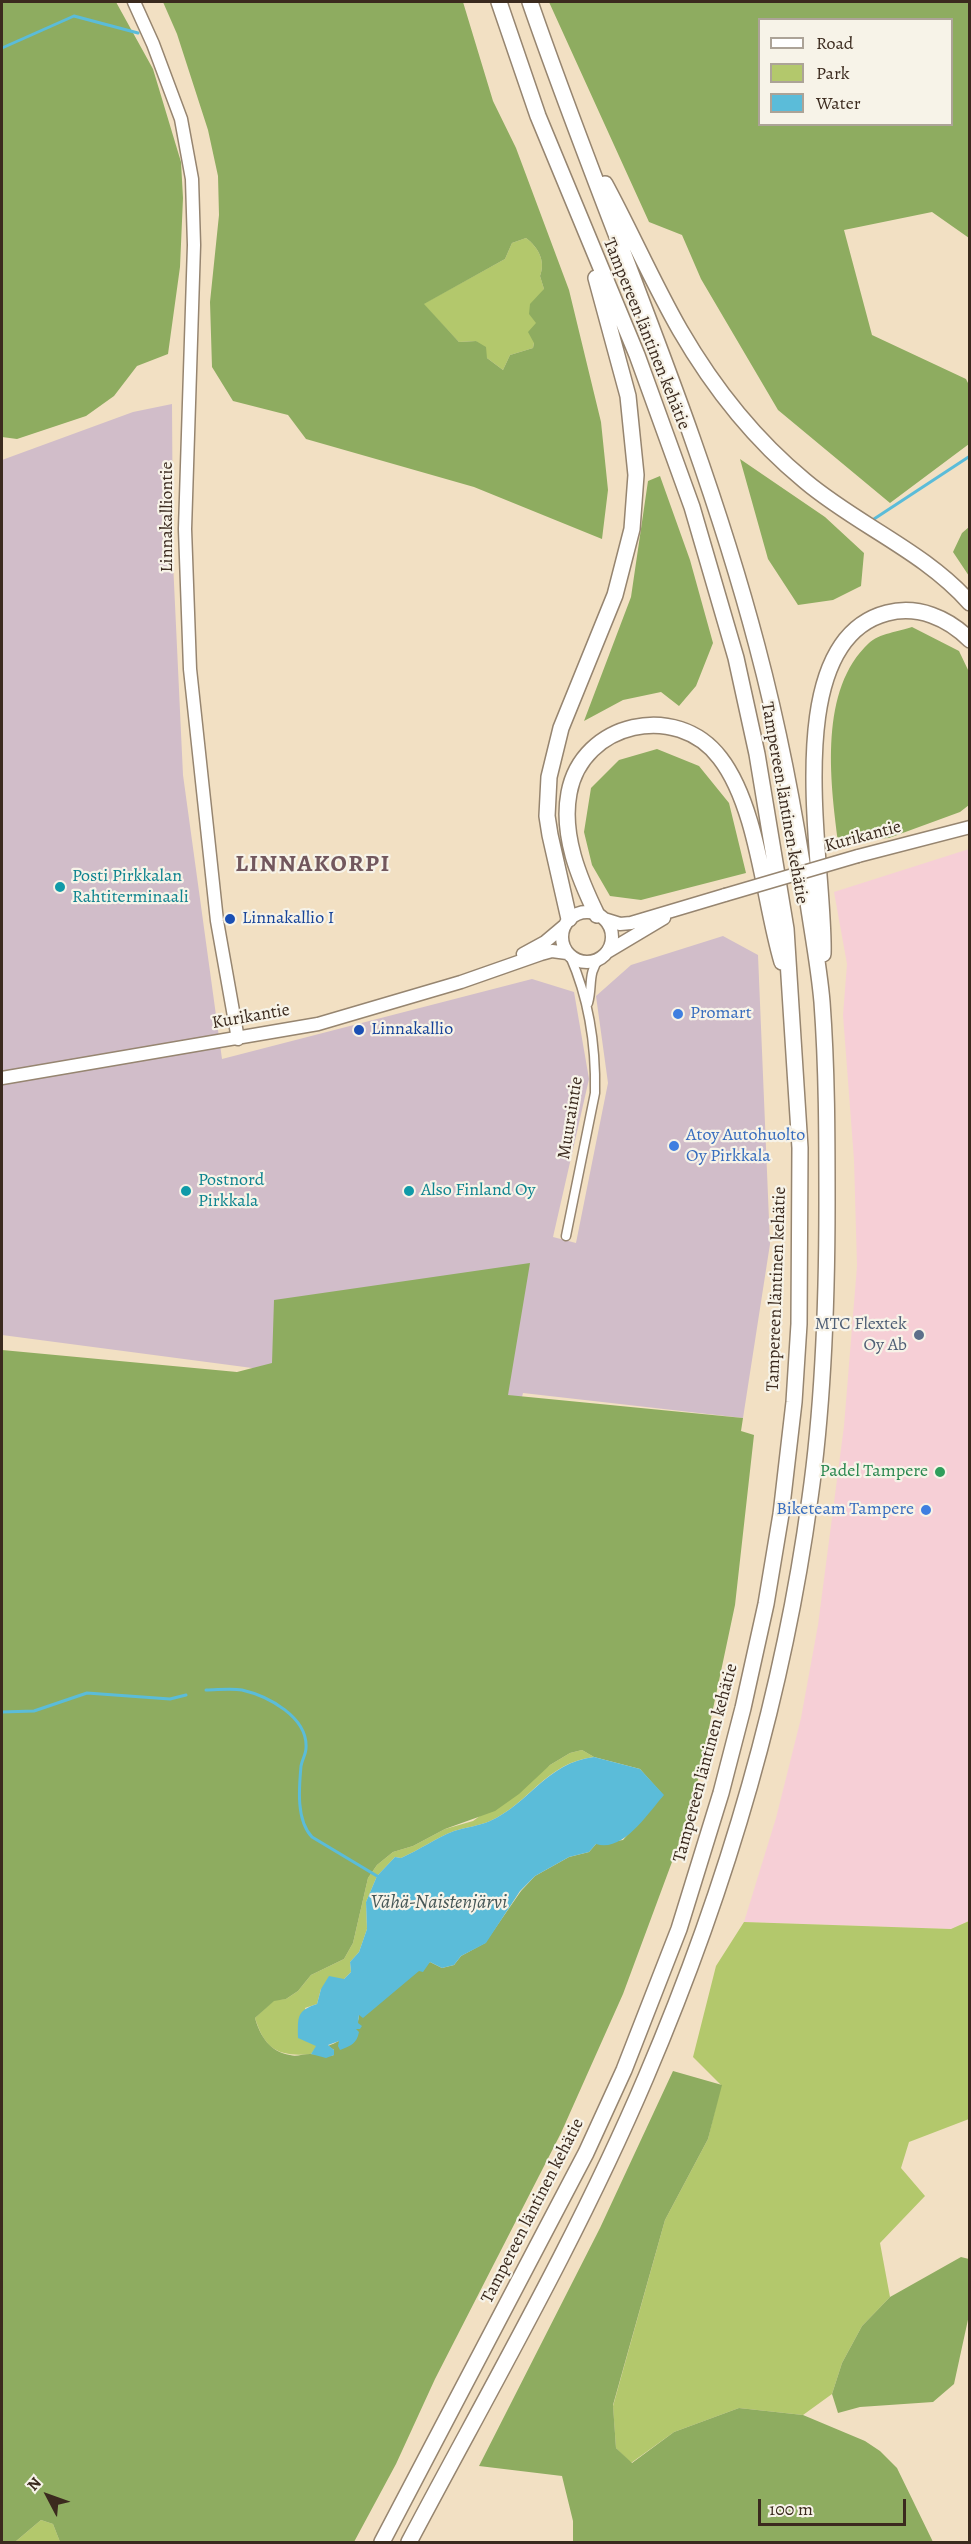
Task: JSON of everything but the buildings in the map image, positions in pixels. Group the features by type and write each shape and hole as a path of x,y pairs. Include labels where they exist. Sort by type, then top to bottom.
{"highway":[{"name":"Tampereen läntinen kehätie","path":"382,2542 562,2201 624,2070 690,1896 740,1719 766,1604 781,1514 800,1324 800,1148 786,928 758,754 724,615 692,507 640,365 538,116 499,2"},
{"name":"Tampereen läntinen kehätie","path":"408,2542 584,2211 645,2082 701,1939 746,1800 767,1720 791,1606 813,1474 824,1348 827,1256 822,999 786,762 738,573 690,427 530,2"},
{"path":"583,146 680,330 702,365 742,418 804,481 839,507 925,563 969,603"},
{"path":"567,922 550,835 547,807 549,777 561,728 615,595 632,529 636,475 628,396 587,240"},
{"path":"822,999 824,942 816,838 815,761 819,703 834,654 852,631 872,618 893,611 906,610 933,615 948,622 969,640"},
{"path":"600,917 577,869 571,843 567,809 572,781 592,748 610,735 622,729 645,724 671,726 693,736 711,748 728,770 736,786 761,867 775,936 790,988"}],"main road":[{"name":"Linnakalliontie","path":"134,2 153,44 181,119 192,179 194,245 185,529 189,658 217,921 238,1039"},
{"name":"Kurikantie","path":"600,917 620,924 672,912 966,825"},
{"path":"584,912 600,917 610,929 612,939 603,956 585,962 568,954 562,938 567,922 584,912"},
{"name":"Kurikantie","path":"603,956 672,912"},
{"name":"Kurikantie","path":"502,967 545,942 567,922"},
{"name":"Kurikantie","path":"2,1078 238,1039 357,1014 552,951 568,954"}],"street":[{"name":"Muuraintie","path":"566,1236 595,1092 594,1046 588,1003 568,954"},
{"name":"Muuraintie","path":"588,1003 591,991 589,981 594,965 603,956"}],"shaded area":[{"path":"172,404 173,562 183,775 222,1059 532,979 574,992 589,1079 553,1237 576,1243 608,1083 596,996 631,965 723,936 758,955 770,1244 743,1418 523,1393 522,1397 275,1371 2,1335 2,460 133,412"},
{"path":"969,849 969,1921 951,1929 744,1922 776,1818 801,1718 818,1625 844,1426 857,1266 854,1160 843,1015 847,964 834,892"}],"green space":[{"path":"2,2 116,2 153,69 181,162 183,198 180,267 168,354 137,366 114,396 86,416 17,439 2,437"},
{"path":"163,2 463,2 493,101 516,148 569,290 601,422 608,490 602,539 474,487 306,439 288,415 233,401 212,367 210,302 219,215 218,176 208,130 177,34","holes":["526,238 537,250 541,260 540,276 544,289 530,304 529,314 536,323 528,332 534,343 533,348 510,355 503,370 487,358 486,347 476,341 459,342 424,304 505,259 512,243"]},
{"path":"549,2 969,2 969,238 932,212 844,230 872,335 966,379 969,385 969,444 890,503 778,410 701,279 682,235 649,222"},
{"path":"526,238 540,255 542,270 540,276 544,289 533,348 510,355 503,370 487,358 476,341 459,342 423,304 505,259 512,243"},
{"path":"740,459 825,517 864,553 861,586 833,600 798,605 768,559"},
{"path":"660,476 690,560 713,643 696,686 679,706 661,692 623,700 584,721 631,597 648,481"},
{"path":"969,527 969,576 953,552 962,533"},
{"path":"912,627 959,651 969,672 969,805 960,812 889,838 838,841 831,764 835,710 842,685 853,662 869,643 883,635"},
{"path":"657,749 699,766 729,803 746,873 641,900 610,896 592,865 584,832 591,788 619,760"},
{"path":"530,1263 508,1395 743,1418 741,1431 754,1435 735,1605 692,1808 623,1994 561,2133 435,2379 396,2464 354,2542 60,2542 53,2524 41,2520 15,2542 2,2542 2,1350 237,1372 272,1363 274,1300","holes":["582,1750 594,1757 640,1769 663,1795 623,1840 596,1844 589,1852 569,1857 535,1876 521,1891 485,1943 461,1956 454,1965 442,1968 430,1962 359,2015 353,2031 328,2046 334,2050 334,2055 292,2056 271,2047 260,2031 255,2018 274,2001 286,1999 298,1991 311,1975 344,1959 353,1943 368,1878 377,1865 393,1852 413,1846 445,1829 495,1811 519,1794 550,1765 570,1753"]},
{"path":"582,1750 594,1757 577,1761 550,1775 504,1813 486,1823 447,1834 401,1858 395,1857 377,1876 366,1902 367,1929 359,1952 350,1962 351,1972 344,1979 321,1989 317,2004 305,2008 317,2046 311,2054 290,2054 275,2049 263,2038 255,2018 274,2000 286,1999 298,1991 311,1975 344,1959 353,1943 368,1878 377,1865 393,1852 413,1846 445,1829 473,1821 550,1765 570,1753"},
{"path":"969,1921 969,2119 909,2142 901,2168 925,2196 880,2243 890,2297 862,2326 842,2363 832,2394 803,2415 739,2408 674,2432 631,2463 616,2448 613,2406 665,2220 708,2139 721,2085 693,2057 716,1966 744,1922 951,1929"},
{"path":"673,2071 722,2085 708,2139 665,2220 613,2405 616,2448 632,2463 674,2432 739,2408 803,2415 865,2441 880,2451 897,2468 933,2542 573,2542 573,2521 562,2476 479,2466 600,2228"},
{"path":"961,2257 969,2259 969,2315 954,2384 933,2402 860,2407 838,2413 832,2394 842,2363 862,2326 890,2297"},
{"path":"41,2520 53,2524 60,2542 15,2542"}],"water":[{"name":"Vähä-Naistenjärvi","path":"594,1757 640,1769 664,1795 634,1830 616,1843 596,1844 589,1852 569,1857 535,1876 520,1891 486,1943 461,1956 454,1965 442,1968 430,1962 423,1972 419,1971 363,2018 359,2015 358,2023 362,2026 356,2029 359,2032 353,2044 340,2050 339,2041 328,2045 334,2050 334,2055 326,2058 311,2054 316,2046 298,2038 300,2016 305,2009 317,2004 321,1989 329,1976 344,1979 351,1972 350,1962 359,1952 367,1929 366,1902 377,1876 395,1857 401,1858 454,1831 490,1821 504,1813 563,1767"}],"waterway":[{"path":"2,48 74,16 138,33"},
{"path":"874,519 970,456"},
{"path":"206,1690 238,1689 252,1693 274,1703 293,1718 305,1737 306,1750 301,1766 299,1794 301,1813 307,1830 312,1837 377,1876"},
{"path":"2,1712 34,1711 87,1693 170,1699 186,1695"}],"place":[{"name":"Posti Pirkkalan Rahtiterminaali","path":"60,887"},
{"name":"Linnakallio I","path":"230,919"},
{"name":"Promart","path":"678,1014"},
{"name":"Linnakallio","path":"359,1030"},
{"name":"Atoy Autohuolto Oy Pirkkala","path":"674,1146"},
{"name":"Postnord Pirkkala","path":"186,1191"},
{"name":"Also Finland Oy","path":"409,1191"},
{"name":"MTC Flextek Oy Ab","path":"919,1335"},
{"name":"Padel Tampere","path":"940,1472"},
{"name":"Biketeam Tampere","path":"926,1510"}],"district":[{"name":"LINNAKORPI","path":"313,865"}]}
